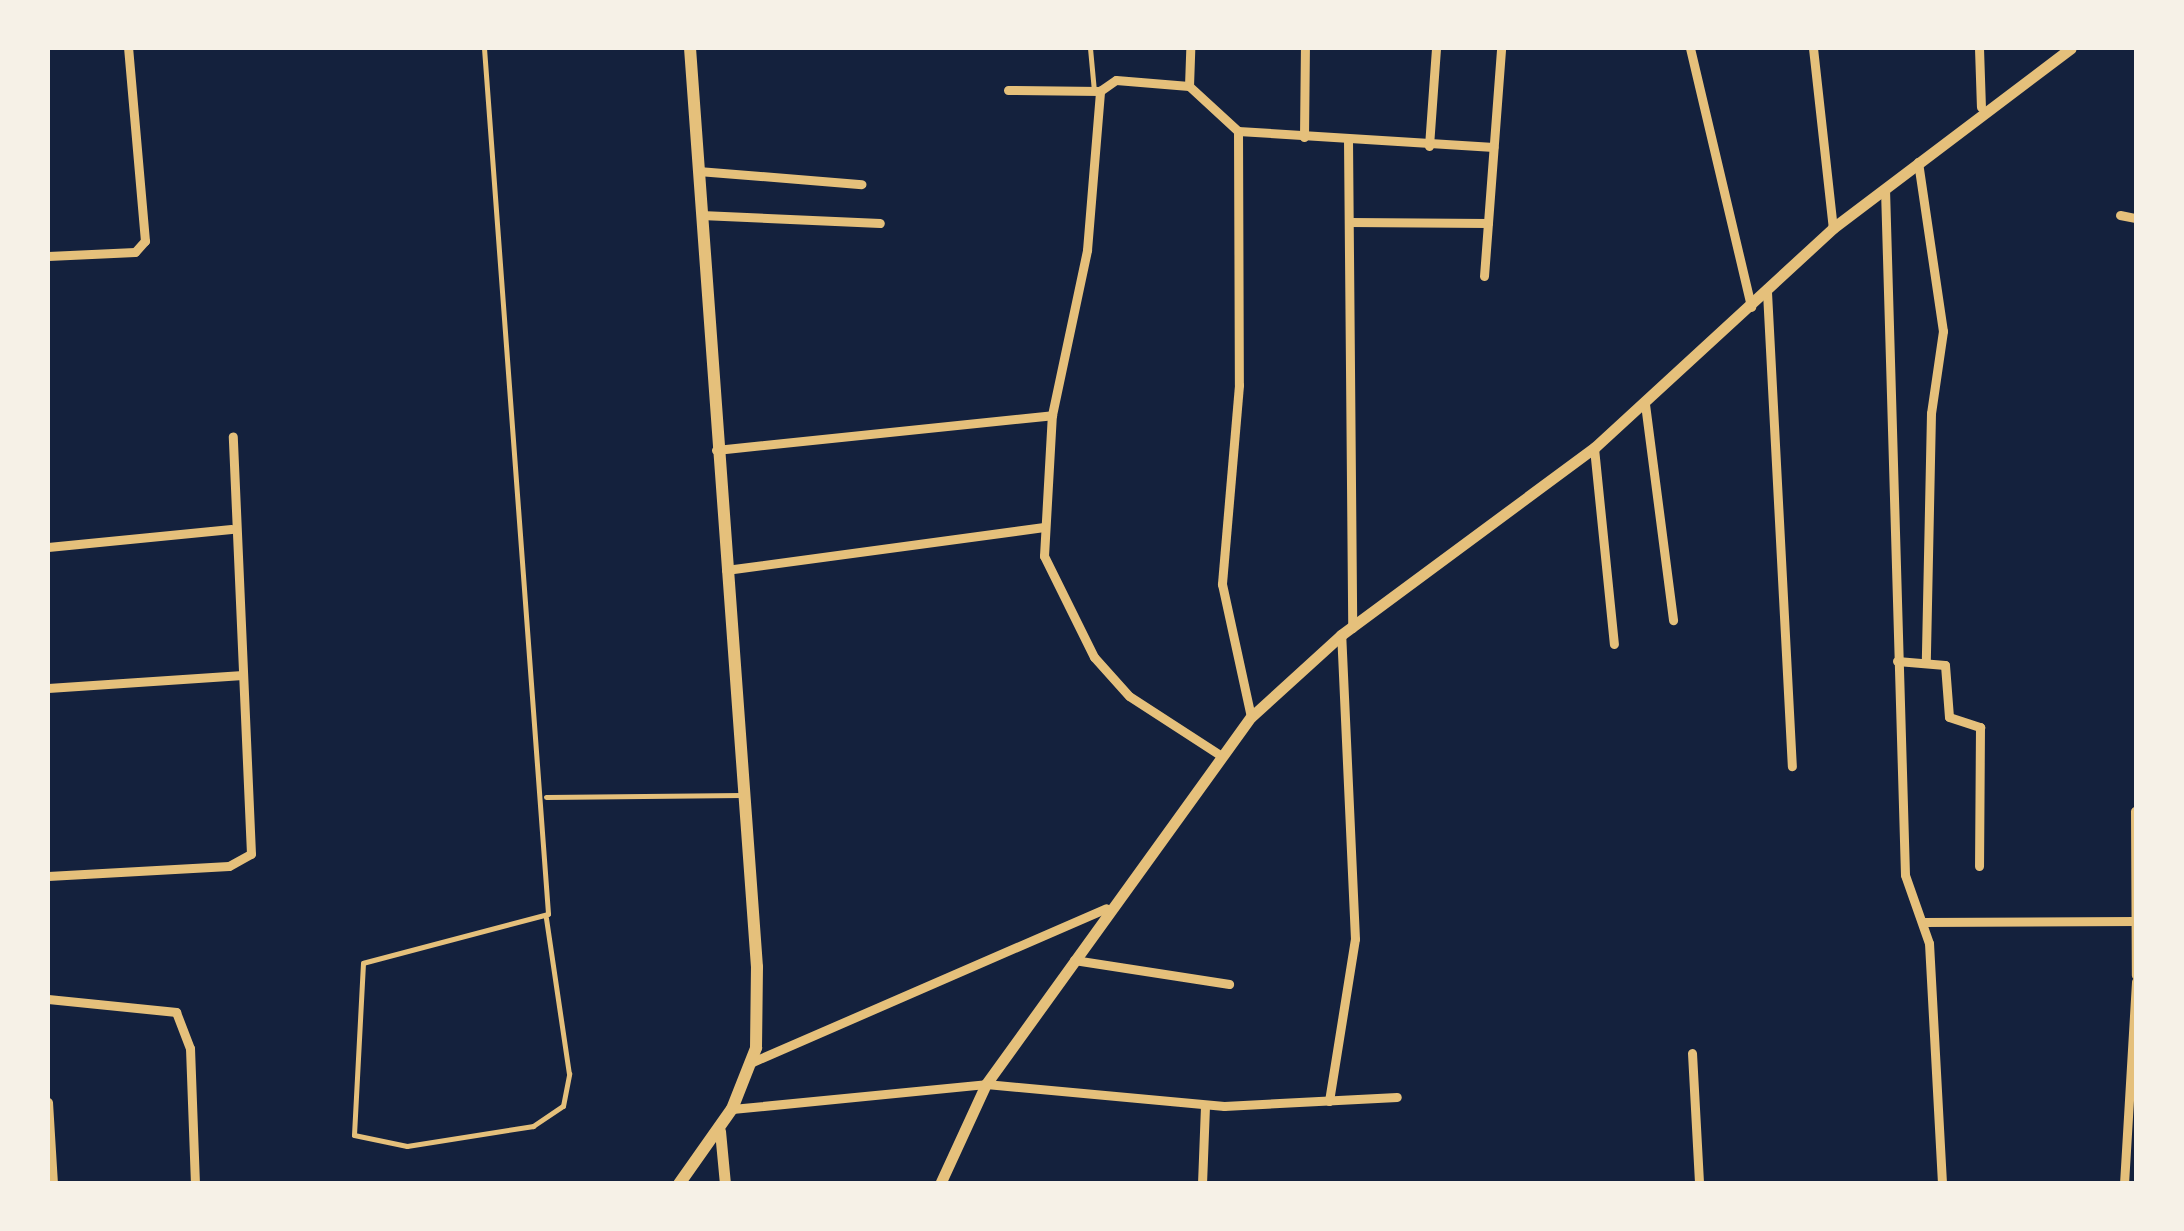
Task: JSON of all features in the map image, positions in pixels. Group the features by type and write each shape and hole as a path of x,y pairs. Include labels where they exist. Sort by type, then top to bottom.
{"main road":[{"path":"680,1184 720,1131 750,1064 757,967 714,450 690,48"}],"street":[{"path":"48,256 135,252 144,241 128,48"},
{"path":"1189,86 1190,48"},
{"path":"1304,137 1305,48"},
{"path":"1430,146 1436,48"},
{"path":"1484,276 1502,48"},
{"path":"1690,48 1751,306"},
{"path":"1813,48 1833,228"},
{"path":"1979,48 1982,107"},
{"path":"940,1184 986,1084 1106,908 1250,717 1346,632 1594,448 1833,228 1982,107 2070,48"},
{"path":"1008,90 1097,91 1116,80 1189,86 1238,130 1430,146 1493,147"},
{"path":"1097,91 1087,250 1052,415 1042,528 1052,586 1094,656 1129,696 1220,756"},
{"path":"1238,130 1240,385 1222,584 1250,717"},
{"path":"1329,1101 1354,939 1346,632 1348,140"},
{"path":"1918,162 1943,331 1930,413 1926,662"},
{"path":"698,171 861,184"},
{"path":"1885,189 1905,875 1922,922 1942,1184"},
{"path":"701,215 880,223"},
{"path":"2120,215 2136,218"},
{"path":"1350,222 1488,224"},
{"path":"1767,292 1792,766"},
{"path":"1645,404 1673,620"},
{"path":"714,450 1052,415"},
{"path":"48,876 245,862 253,841 232,529 233,436"},
{"path":"1594,448 1614,644"},
{"path":"724,570 1042,528"},
{"path":"48,548 232,529"},
{"path":"1897,661 1945,665 1949,717 1982,731 1979,866"},
{"path":"48,688 243,675"},
{"path":"2124,1184 2136,978 2135,812"},
{"path":"750,1064 1106,908"},
{"path":"1922,922 2136,921"},
{"path":"1074,960 1229,984"},
{"path":"48,999 176,1012 190,1048 195,1184"},
{"path":"1692,1053 1699,1184"},
{"path":"732,1109 986,1084 1205,1105 1396,1096"},
{"path":"48,1102 53,1184"},
{"path":"1202,1184 1205,1105"},
{"path":"720,1131 726,1184"}],"lane":[{"path":"484,48 546,797 546,918 568,1074 563,1106 533,1126 406,1146 354,1134 362,963 546,918"},
{"path":"1090,48 1097,91"},
{"path":"546,797 742,794"}]}
